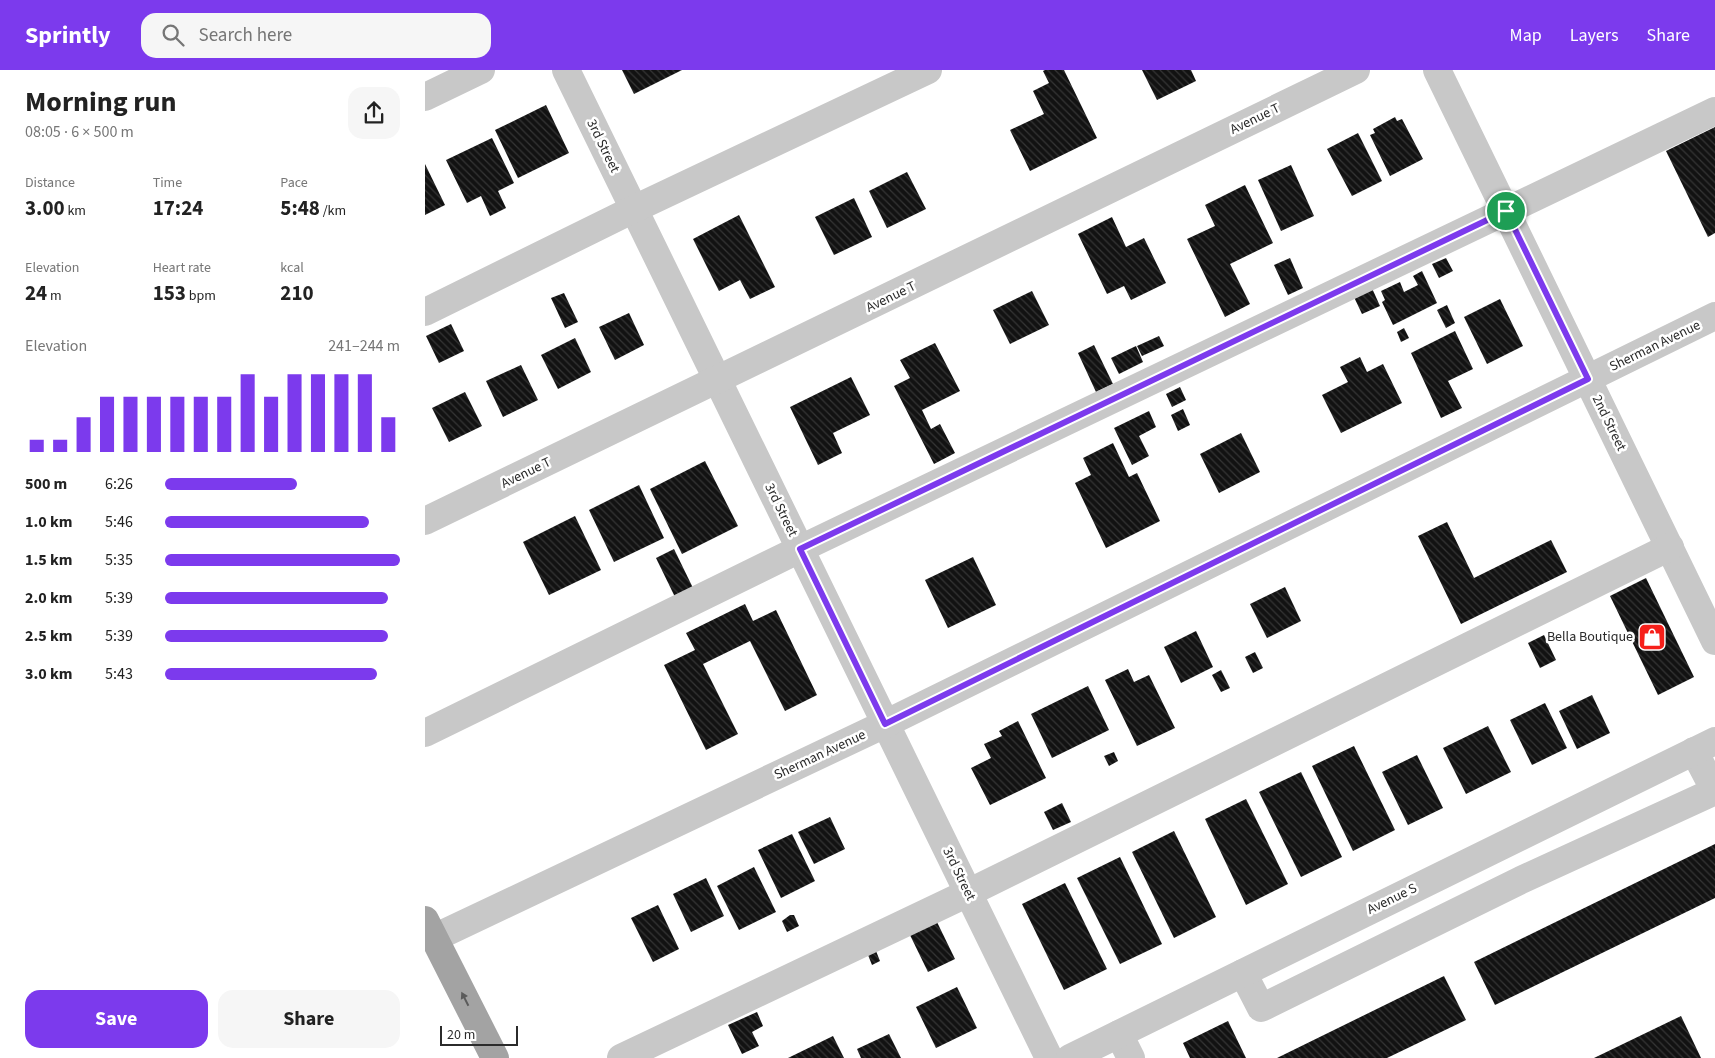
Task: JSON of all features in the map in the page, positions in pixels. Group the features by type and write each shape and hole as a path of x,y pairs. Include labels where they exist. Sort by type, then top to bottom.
{"main road":[{"path":"429,929 495,1058"}],"street":[{"path":"425,97 481,70"},
{"name":"3rd Street","path":"566,70 1049,1058"},
{"path":"425,312 634,209 928,70"},
{"name":"Avenue T","path":"425,522 1356,70"},
{"name":"2nd Street","path":"1437,70 1715,641"},
{"path":"425,734 800,549 1715,111"},
{"name":"Sherman Avenue","path":"429,929 885,724 1715,316"},
{"path":"621,1058 968,893 1669,547"},
{"path":"1243,973 1261,1008 1521,880 1715,791 1704,746"},
{"name":"Avenue S","path":"1070,1058 1704,746"},
{"path":"1119,1034 1131,1058"}],"building":[{"path":"622,70 682,70 634,94"},
{"path":"1064,70 1097,138 1030,171 1010,130 1044,114 1033,91 1049,83 1043,71"},
{"path":"1142,70 1191,70 1196,81 1157,100"},
{"path":"546,105 569,153 518,178 495,130"},
{"path":"1395,117 1397,121 1402,119 1423,159 1390,176 1370,135 1375,133 1373,129"},
{"path":"1715,127 1715,233 1708,237 1666,151"},
{"path":"1358,133 1382,181 1352,196 1327,149"},
{"path":"492,138 514,183 498,191 506,208 490,216 481,196 467,203 446,160"},
{"path":"425,164 445,205 425,215"},
{"path":"1291,165 1314,216 1281,231 1258,180"},
{"path":"907,172 926,209 887,228 869,191"},
{"path":"1245,185 1273,243 1230,264 1250,304 1225,317 1187,239 1215,226 1205,205"},
{"path":"854,198 872,237 834,255 815,217"},
{"path":"739,215 775,287 750,299 740,280 719,291 693,239"},
{"path":"1112,217 1126,247 1144,238 1166,283 1131,300 1124,286 1107,294 1078,234"},
{"path":"1290,258 1303,288 1288,295 1274,265"},
{"path":"1446,258 1453,271 1439,278 1432,264"},
{"path":"1422,271 1437,303 1393,325 1382,302 1385,300 1381,291 1400,282 1404,292 1418,285 1413,276"},
{"path":"1371,286 1380,306 1362,314 1353,295"},
{"path":"1032,291 1049,325 1010,344 993,310"},
{"path":"564,293 578,322 565,328 551,298"},
{"path":"1500,299 1523,346 1487,364 1464,317"},
{"path":"1447,305 1455,323 1446,328 1437,310"},
{"path":"629,313 644,345 615,360 599,327"},
{"path":"451,324 464,351 439,363 426,336"},
{"path":"1404,328 1409,338 1401,342 1397,332"},
{"path":"1455,331 1473,369 1448,381 1462,408 1441,418 1411,353"},
{"path":"1159,336 1164,346 1142,356 1137,346"},
{"path":"575,338 591,372 558,389 541,355"},
{"path":"935,343 960,391 922,410 931,429 940,424 955,453 934,464 894,386 910,378 900,360"},
{"path":"1094,345 1113,384 1096,392 1078,353"},
{"path":"1136,346 1143,362 1119,374 1111,358"},
{"path":"1360,357 1367,372 1383,364 1402,403 1341,433 1322,395 1348,382 1340,367"},
{"path":"521,365 538,400 503,417 486,381"},
{"path":"851,377 870,415 833,433 842,453 818,465 790,407"},
{"path":"1180,387 1186,400 1172,407 1166,394"},
{"path":"465,392 482,426 449,442 432,408"},
{"path":"1183,409 1190,425 1178,431 1171,415"},
{"path":"1149,411 1156,427 1139,436 1149,456 1132,465 1114,428"},
{"path":"1241,433 1260,472 1219,493 1200,454"},
{"path":"1113,443 1129,477 1137,473 1160,521 1106,548 1075,483 1091,475 1083,458"},
{"path":"705,461 738,526 682,554 650,489"},
{"path":"639,485 664,538 614,562 589,510"},
{"path":"575,516 601,570 549,595 523,542"},
{"path":"1447,522 1474,578 1551,540 1567,572 1461,624 1418,536"},
{"path":"674,549 693,588 675,597 656,558"},
{"path":"973,557 996,605 948,628 925,580"},
{"name":"Bella Boutique","path":"1646,578 1694,677 1658,695 1610,596"},
{"path":"1285,587 1301,621 1267,638 1250,604"},
{"path":"745,604 753,621 776,610 817,695 785,711 750,641 703,664 738,734 706,750 664,665 695,650 686,633"},
{"path":"1196,631 1213,667 1181,683 1164,647"},
{"path":"1544,635 1556,660 1540,668 1528,643"},
{"path":"1255,652 1263,668 1253,673 1245,657"},
{"path":"1128,669 1134,682 1149,675 1175,728 1137,746 1105,680"},
{"path":"1221,670 1230,688 1221,692 1212,675"},
{"path":"1088,686 1109,730 1052,758 1031,714"},
{"path":"1592,695 1610,733 1577,749 1559,711"},
{"path":"1545,703 1567,748 1532,765 1510,720"},
{"path":"1018,721 1046,778 990,805 971,768 991,758 984,744 1002,736 999,731"},
{"path":"1488,726 1511,772 1466,794 1443,748"},
{"path":"1354,746 1395,830 1353,851 1312,766"},
{"path":"1114,752 1118,761 1109,766 1104,756"},
{"path":"1417,755 1443,808 1408,825 1382,772"},
{"path":"1301,772 1342,857 1301,877 1259,792"},
{"path":"1246,799 1288,884 1246,905 1205,819"},
{"path":"1062,803 1071,822 1053,830 1044,812"},
{"path":"830,817 845,849 814,864 798,832"},
{"path":"1174,831 1216,917 1174,938 1132,852"},
{"path":"792,834 815,881 781,898 758,850"},
{"path":"1715,844 1715,898 1495,1005 1474,962"},
{"path":"1120,857 1162,944 1120,964 1077,878"},
{"path":"754,867 776,912 739,930 717,886"},
{"path":"706,878 724,916 691,932 673,894"},
{"path":"1065,883 1107,969 1064,990 1022,904"},
{"path":"658,905 679,949 653,962 631,918"},
{"path":"790,915 794,915 799,926 787,932 782,921"},
{"path":"936,920 955,959 928,972 909,933"},
{"path":"876,951 880,961 872,965 868,955"},
{"path":"1444,976 1466,1020 1387,1058 1277,1058"},
{"path":"957,987 977,1028 936,1048 916,1007"},
{"path":"757,1012 763,1026 752,1032 759,1046 742,1054 728,1025"},
{"path":"1681,1016 1701,1058 1594,1058"},
{"path":"1228,1021 1246,1058 1190,1058 1183,1043"},
{"path":"889,1034 901,1058 861,1058 857,1049"},
{"path":"833,1036 844,1058 788,1058"}],"place":[{"name":"Bella Boutique","path":"1652,637"}],"route":[{"path":"1506,211 1588,379 885,724 800,549 1506,211"}]}
